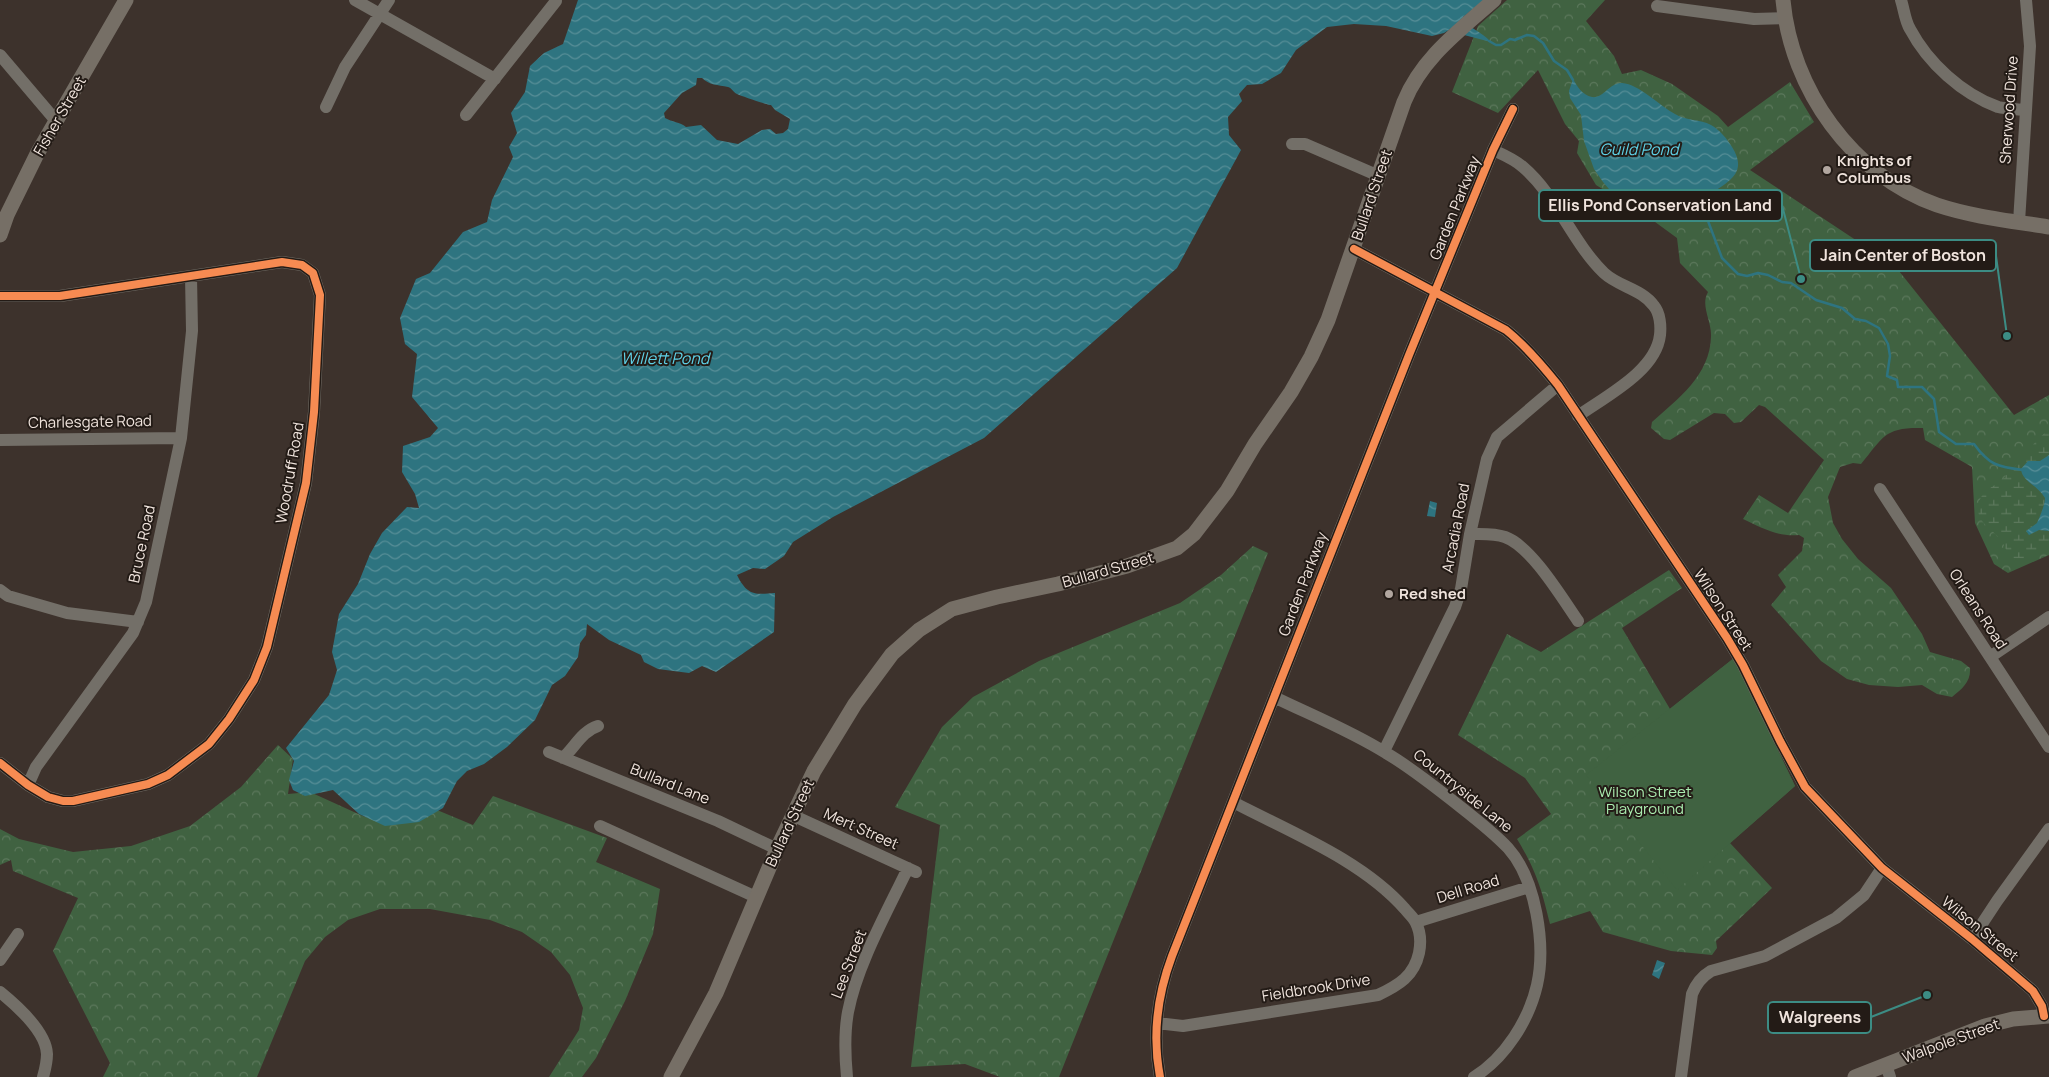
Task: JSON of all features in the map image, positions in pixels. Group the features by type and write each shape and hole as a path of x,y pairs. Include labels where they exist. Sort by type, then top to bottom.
{"main road":[{"name":"Fisher Street","path":"0,235 7,215 37,154 126,0"},
{"name":"Bullard Street","path":"671,1077 716,992 792,815 814,771 855,704 892,654 919,630 952,609 1145,561 1177,548 1194,534 1227,491 1291,392 1328,320 1404,102 1412,85 1430,59 1494,0"},
{"path":"1783,0 1785,18 1796,59 1811,94 1835,130 1865,161 1897,184 1935,204 1977,215 2049,227"},
{"name":"Walpole Street","path":"1855,1077 1888,1071 1990,1024 2013,1019 2046,1016"}],"street":[{"path":"355,0 495,79"},
{"path":"326,108 345,67 388,0"},
{"path":"1901,0 1909,28 1924,52 1946,76 1983,101 2000,108 2025,110"},
{"name":"Sherwood Drive","path":"2019,222 2030,46 2026,0"},
{"path":"466,115 556,1"},
{"path":"1657,6 1754,19 1785,18"},
{"path":"0,54 57,122"},
{"name":"Garden Parkway","path":"1160,1077 1156,1051 1157,1023 1161,988 1166,972 1234,802 1244,770 1434,293 1493,150 1513,109"},
{"path":"1292,144 1305,144 1379,176"},
{"path":"1493,150 1512,159 1524,168 1546,194 1590,257 1605,274 1648,298 1656,309 1660,335 1655,353 1649,363 1578,416"},
{"name":"Wilson Street","path":"1354,249 1506,330 1526,346 1558,385 1727,638 1743,665 1780,741 1805,786 1882,868 1972,939 2033,991 2046,1016"},
{"name":"Woodruff Road","path":"0,296 60,296 264,264 293,263 302,265 313,273 318,283 320,295 315,394 306,483 267,647 254,680 220,731 209,744 168,775 129,789 73,801 63,801 48,797 28,785 0,763"},
{"name":"Bruce Road","path":"28,785 36,767 133,632 146,602 181,438 192,331 191,276"},
{"name":"Arcadia Road","path":"1384,751 1455,607 1461,589 1470,534 1487,459 1497,437 1558,385"},
{"name":"Charlesgate Road","path":"0,440 181,438"},
{"name":"Orleans Road","path":"1880,489 2049,747"},
{"path":"1470,534 1505,537 1516,543 1542,571 1578,621"},
{"path":"0,590 8,596 67,614 138,622"},
{"path":"1990,657 2049,617"},
{"name":"Countryside Lane","path":"1274,696 1384,751 1408,766 1468,813 1509,849 1529,887 1538,924 1541,952 1539,976 1534,998 1508,1046 1492,1063 1474,1077"},
{"path":"562,758 572,750 578,740 592,728 598,726"},
{"name":"Bullard Lane","path":"549,752 718,821 777,849"},
{"path":"1234,802 1358,869 1399,902 1416,922"},
{"name":"Mert Street","path":"792,815 912,870"},
{"path":"600,826 756,897"},
{"path":"1972,939 2049,829"},
{"path":"1681,1077 1692,994 1696,984 1703,976 1711,971 1764,956 1836,918 1864,895 1882,868"},
{"name":"Lee Street","path":"847,1077 844,1044 848,1013 854,989 863,965 912,870"},
{"name":"Dell Road","path":"1416,922 1529,887"},
{"name":"Fieldbrook Drive","path":"1157,1023 1183,1026 1378,994 1403,982 1412,972 1420,945 1416,922"},
{"path":"0,960 18,934"},
{"path":"0,992 30,1020 41,1038 47,1052 43,1077"}],"green space":[{"path":"1507,0 1605,0 1586,21 1614,56 1622,74 1641,70 1672,84 1718,116 1728,127 1790,82 1814,122 1750,170 1895,266 2014,415 2049,395 2049,555 2008,573 1994,564 1975,523 1972,467 1925,440 1923,428 1901,429 1886,435 1861,464 1853,463 1840,467 1828,497 1833,523 1842,539 1858,559 1891,588 1922,634 1930,652 1961,661 1970,668 1967,681 1952,697 1937,694 1922,685 1898,687 1869,685 1847,679 1821,661 1771,605 1786,587 1778,575 1802,551 1804,538 1799,535 1784,535 1770,531 1743,519 1759,495 1788,513 1824,460 1765,407 1759,405 1741,422 1734,423 1725,414 1714,413 1670,440 1664,439 1651,428 1652,422 1691,385 1705,363 1711,337 1705,303 1708,292 1680,263 1677,238 1651,219 1596,185 1577,153 1579,141 1565,124 1538,70 1498,113 1452,92 1478,26"},
{"path":"2049,430 2049,455 2040,461 2028,461 2026,480 2036,485 2045,498 2037,524 2028,529 2034,533 2039,530 2049,531 2049,543 2029,560 2021,561 2013,559 2008,554 2001,540 1981,520 1978,510 1979,503 1984,493 2006,476 2035,442"},
{"path":"1253,546 1268,553 1059,1077 1000,1077 965,1064 911,1067 940,825 895,807 942,727 973,697 1039,661 1180,603 1221,575"},
{"name":"Wilson Street Playground","path":"1669,570 1682,588 1622,628 1670,709 1734,658 1795,786 1730,843 1772,888 1716,941 1717,948 1712,955 1671,951 1603,932 1590,911 1550,924 1538,880 1517,839 1551,814 1525,778 1458,735 1507,634 1541,652"},
{"path":"1734,658 1795,786 1677,890 1586,775"},
{"path":"278,745 293,759 288,794 310,792 365,817 437,810 473,825 493,796 607,838 596,862 660,889 653,934 625,1001 596,1058 582,1077 549,1077 579,1030 583,1008 570,975 551,952 522,932 490,920 430,909 380,909 348,920 325,937 305,961 257,1077 103,1077 110,1063 53,951 78,898 13,871 11,860 0,865 0,829 19,839 73,852 131,846 190,826 241,787"}],"water":[{"name":"Willett Pond","path":"578,0 1484,0 1463,17 1469,25 1491,42 1464,35 1452,28 1444,33 1432,36 1386,26 1354,24 1327,27 1296,50 1281,73 1262,84 1247,85 1239,94 1242,101 1228,117 1229,135 1241,150 1177,268 984,438 833,517 793,542 784,556 765,569 753,568 737,575 744,587 752,592 762,594 775,593 774,632 716,672 702,666 689,673 658,669 644,662 641,655 609,640 587,624 586,635 580,643 578,657 565,676 552,685 535,720 507,747 484,764 467,771 457,781 443,808 419,822 385,826 359,814 333,790 305,796 293,790 289,780 294,761 286,748 329,695 337,670 332,652 339,614 358,584 370,554 382,533 407,507 419,508 415,494 402,472 403,446 430,437 438,428 412,397 417,354 405,344 400,318 416,279 430,273 463,232 487,222 492,200 513,157 509,147 517,133 511,113 525,92 530,66 544,53 563,44","holes":["697,78 702,78 711,83 729,88 739,95 771,105 775,110 790,119 788,129 783,133 776,134 770,129 762,130 738,144 717,140 701,125 686,127 665,118 664,113 682,93 696,85"]},
{"name":"Guild Pond","path":"1573,79 1583,92 1592,97 1600,96 1618,83 1629,84 1675,114 1707,123 1723,135 1737,156 1737,171 1728,181 1707,196 1703,215 1692,220 1685,220 1650,198 1627,196 1609,189 1594,169 1584,141 1581,115 1570,98 1569,91"},
{"path":"2049,455 2049,531 2039,530 2029,535 2026,531 2037,523 2045,498 2024,477 2021,469 2028,461 2040,461"},
{"path":"1430,501 1437,503 1435,517 1427,516"},
{"path":"1657,960 1665,963 1659,979 1652,975"}],"waterway":[{"path":"1489,41 1496,45 1501,45 1510,39 1515,40 1527,35 1534,36 1543,43 1554,61 1567,70 1573,80"},
{"path":"1701,212 1708,221 1722,258 1738,274 1747,276 1758,273 1768,275 1782,282 1791,283 1816,300 1842,308 1855,319 1866,321 1879,328 1888,344 1890,356 1887,376 1897,380 1898,387 1922,387 1934,399 1939,432 1956,444 1974,444 1984,457 1995,464 2023,470"}],"cycle path":[{"path":"1160,1077 1156,1046 1157,1016 1172,956 1409,355 1493,150 1513,109"},
{"path":"1354,249 1506,330 1534,356 1558,385 1727,638 1743,665 1805,787 1882,868 1972,939 2033,991 2042,1006 2044,1016"},
{"path":"0,296 60,296 282,262 302,265 313,273 320,295 314,412 306,483 267,647 254,680 229,719 209,744 168,775 148,784 73,801 63,801 48,797 28,785 0,763"}],"place":[{"name":"Knights of Columbus","path":"1827,170"},
{"name":"Ellis Pond Conservation Land","path":"1801,279"},
{"name":"Jain Center of Boston","path":"2007,336"},
{"name":"Red shed","path":"1389,594"},
{"name":"Walgreens","path":"1927,995"}]}
